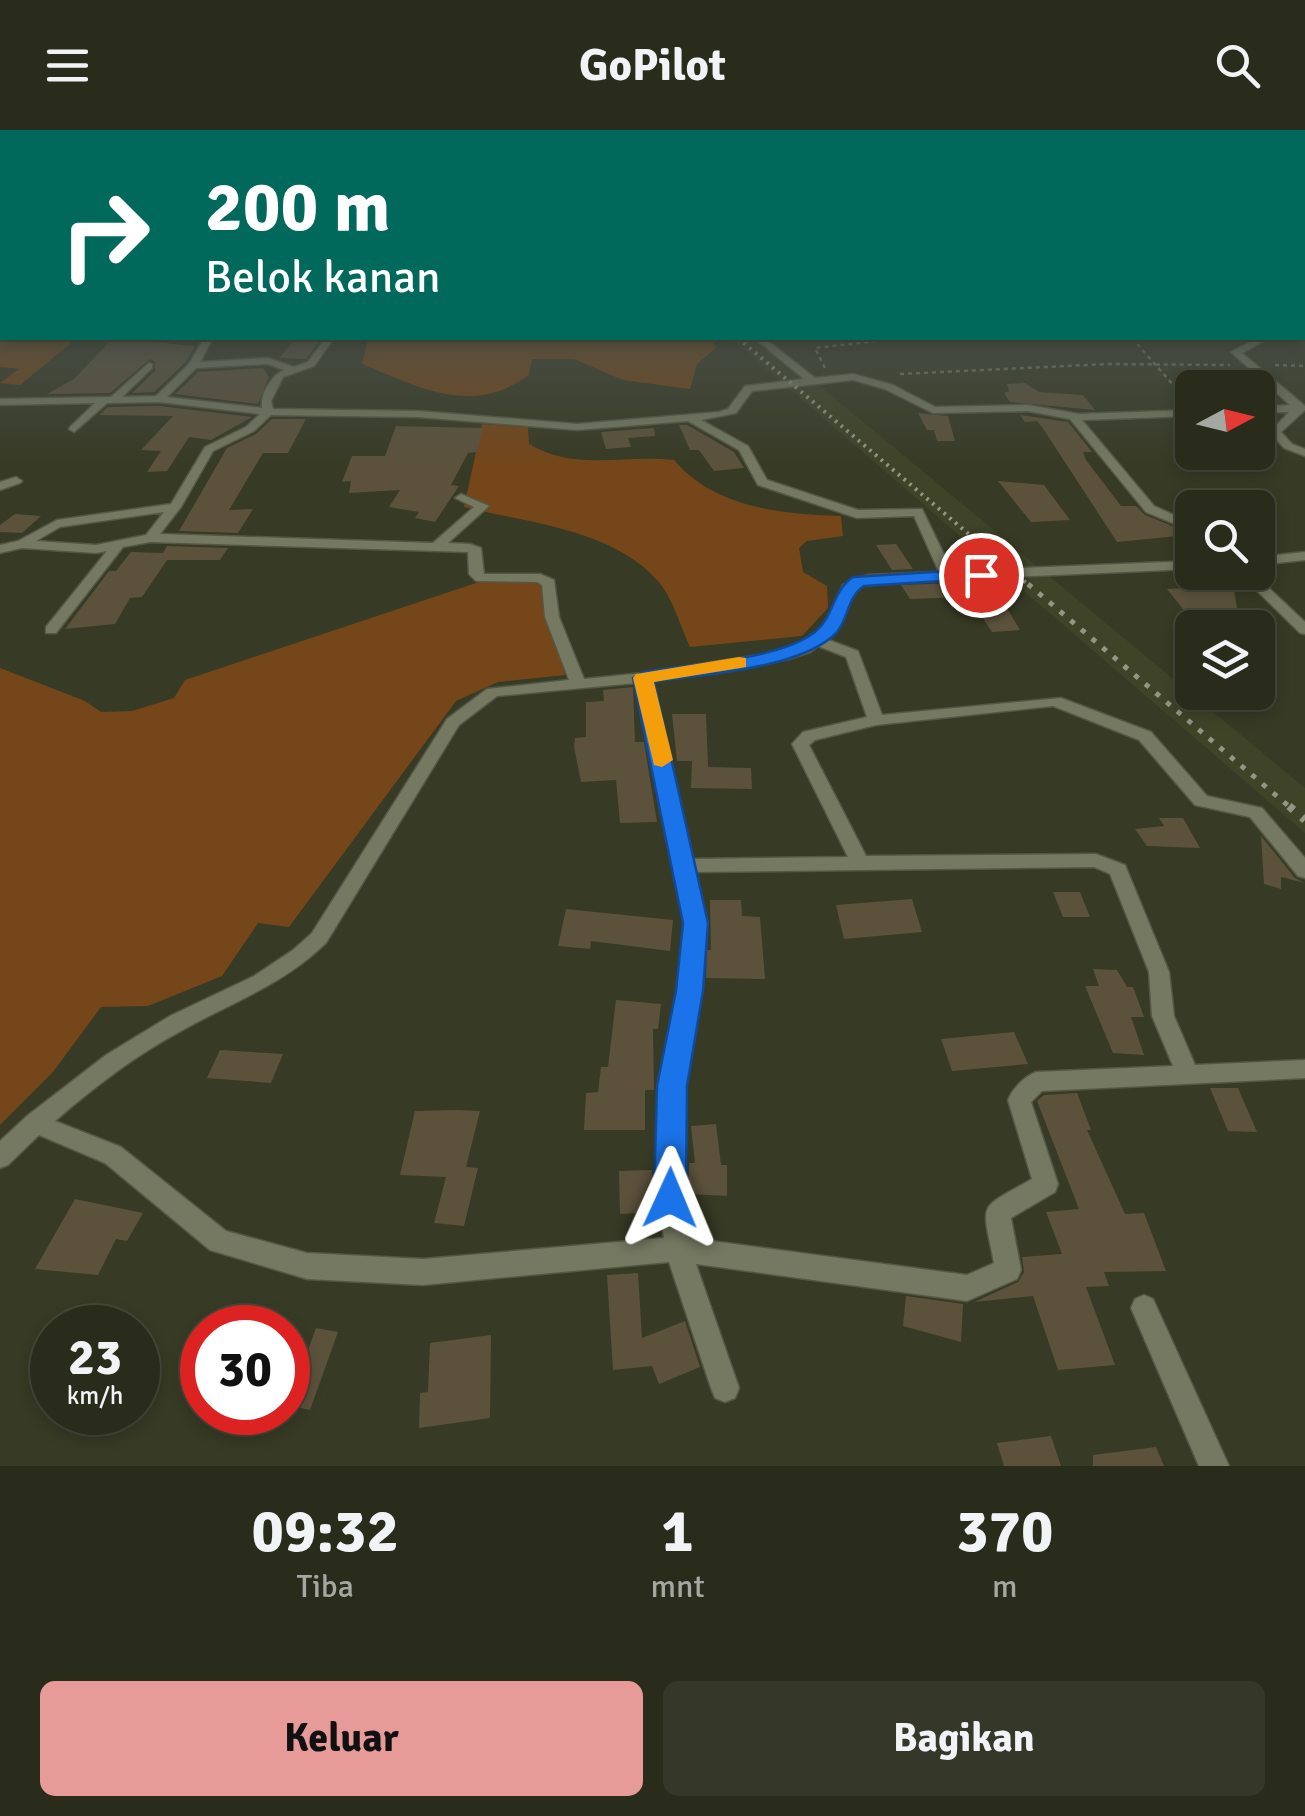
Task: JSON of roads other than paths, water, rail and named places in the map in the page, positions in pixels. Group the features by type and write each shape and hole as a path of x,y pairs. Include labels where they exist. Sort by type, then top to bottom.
{"street":[{"path":"159,399 194,365 205,343"},
{"path":"150,538 175,507 208,449 250,429 268,412 268,396 279,375 290,368 311,364 326,343"},
{"path":"765,343 812,382"},
{"path":"1253,343 1236,352 1302,408"},
{"path":"194,365 268,361 290,368"},
{"path":"74,429 149,366"},
{"path":"0,402 159,399 268,412 418,414 577,427 726,414 748,388 830,377 874,381 933,410 1028,408 1074,417 1175,414"},
{"path":"1275,409 1302,408"},
{"path":"1302,408 1275,432 1288,446 1305,453"},
{"path":"1074,417 1150,509 1175,520"},
{"path":"690,418 744,448 762,482 856,514 918,512 947,576"},
{"path":"0,486 16,481"},
{"path":"436,547 483,506 461,498"},
{"path":"0,549 22,544 57,524 175,507"},
{"path":"22,544 96,550 150,538 476,551 476,574 481,578 546,580 552,616 580,686"},
{"path":"51,630 118,545"},
{"path":"1275,559 1305,556"},
{"path":"0,1157 35,1122 156,1034 263,984 299,960 318,938 453,722 480,698 508,690 643,678 789,654 818,640 833,626 854,583 1175,566"},
{"path":"1263,590 1305,630"},
{"path":"818,640 853,654 876,720"},
{"path":"643,678 696,923 690,991 672,1086 670,1198 678,1249 725,1388"},
{"path":"860,863 800,744 801,738 876,720 1055,701 1145,736 1202,801 1256,812 1305,871"},
{"path":"686,866 1096,860 1118,870 1159,972 1162,1016 1188,1074"},
{"path":"35,1122 112,1156 219,1241 307,1266 422,1272 678,1249 967,1288 1008,1270 997,1212 1046,1184 1019,1100 1036,1082 1305,1069"},
{"path":"1144,1308 1214,1466"}],"railway":[{"path":"744,343 1031,587"},
{"path":"1028,584 1292,809"},
{"path":"1289,806 1305,820"}]}
